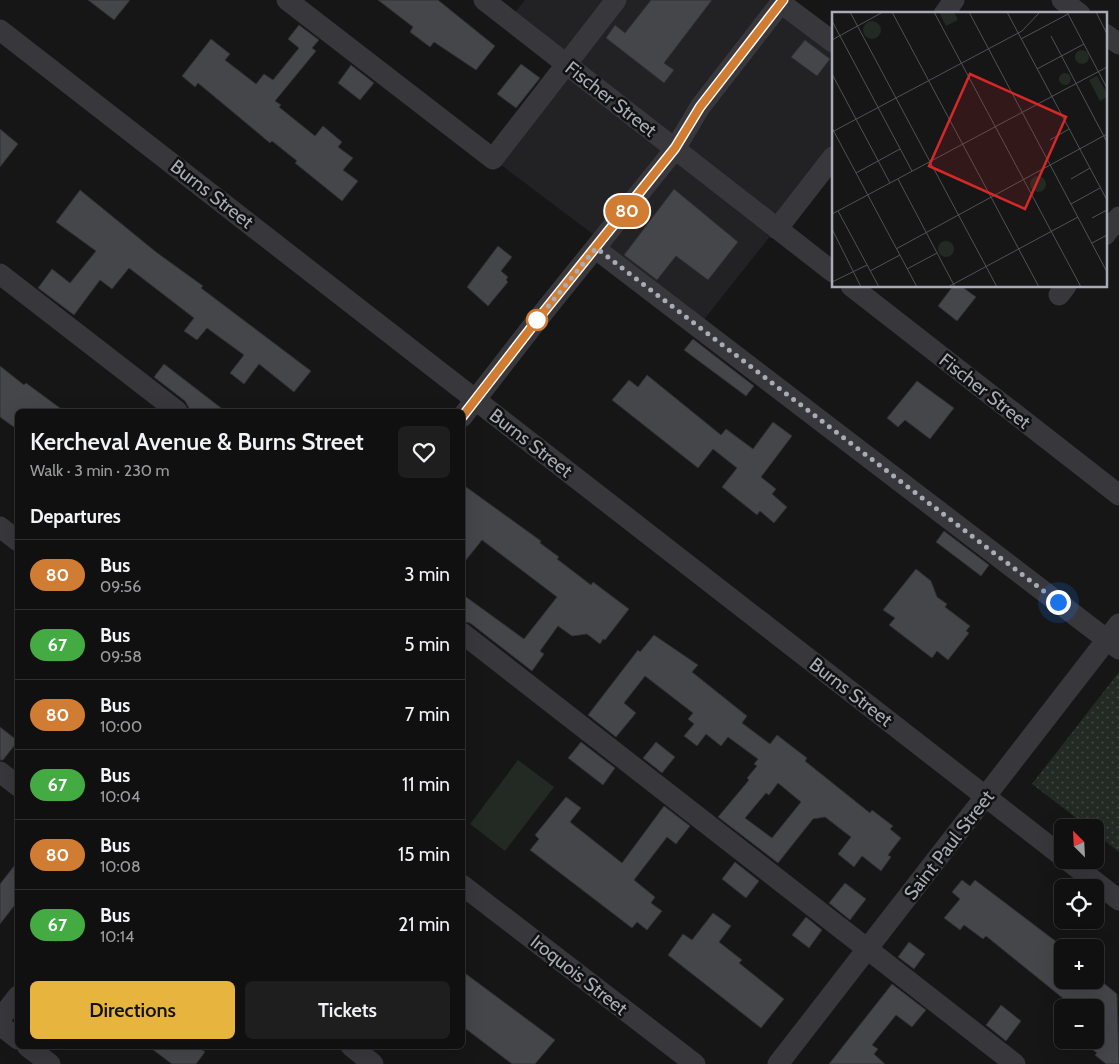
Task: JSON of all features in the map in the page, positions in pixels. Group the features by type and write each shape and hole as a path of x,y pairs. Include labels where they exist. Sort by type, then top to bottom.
{"street":[{"path":"287,0 493,159 616,0"},
{"name":"Fischer Street","path":"484,0 832,271"},
{"path":"945,12 954,0"},
{"path":"1062,0 1077,12"},
{"path":"465,413 532,326 675,148 700,107 775,4 832,41"},
{"name":"Burns Street","path":"0,30 1054,850"},
{"path":"1106,35 1119,44"},
{"path":"777,229 832,158"},
{"path":"1106,234 1119,217"},
{"path":"596,248 1115,638"},
{"path":"0,274 174,409"},
{"name":"Fischer Street","path":"854,288 1119,495"},
{"path":"0,527 15,539"},
{"path":"465,635 1016,1064"},
{"name":"Saint Paul Street","path":"778,1064 986,797 1115,638"},
{"path":"0,772 15,784"},
{"path":"1079,869 1119,900"},
{"name":"Iroquois Street","path":"465,887 695,1064"},
{"path":"0,1019 15,1000"},
{"path":"0,1025 15,1037"},
{"path":"31,1049 50,1064"},
{"path":"355,1049 374,1064"}],"shaded area":[{"path":"525,0 783,0 832,41 832,158 698,327 602,241 493,159 567,65 509,20"},
{"path":"1119,672 1119,852 1104,840 1104,819 1078,819 1032,784"},
{"path":"518,760 554,787 505,851 470,824"}],"building":[{"path":"88,0 130,0 114,20"},
{"path":"378,0 438,0 495,46 476,70 434,42 430,47 410,32 413,27"},
{"path":"651,0 712,0 664,63 674,70 664,83 606,38 615,25 625,33"},
{"path":"299,25 319,40 312,48 316,51 275,101 281,105 279,107 315,136 323,126 342,142 338,147 353,158 343,170 358,181 342,201 295,163 297,161 272,141 270,143 198,83 195,87 182,76 211,39 230,54 225,60 256,84 264,74 273,80 299,48 288,39"},
{"path":"805,40 830,59 817,76 791,57"},
{"path":"521,64 540,78 516,108 497,94"},
{"path":"351,65 374,83 360,100 338,83"},
{"path":"0,129 18,144 0,167"},
{"path":"674,189 738,242 708,280 676,256 657,280 624,255"},
{"path":"80,190 156,252 203,286 201,288 311,371 294,392 259,364 244,384 230,373 244,355 207,328 197,340 184,331 194,318 129,268 112,289 100,280 74,315 38,288 52,269 70,283 96,251 56,222"},
{"path":"498,246 512,257 501,271 508,277 506,280 508,282 488,306 467,287"},
{"path":"952,288 964,288 976,297 957,321 938,306"},
{"path":"693,339 754,386 746,396 684,350"},
{"path":"164,364 222,409 190,409 185,401 154,377"},
{"path":"0,366 24,385 26,383 61,409 15,409 15,428 0,417"},
{"path":"647,375 721,435 726,429 753,449 773,422 792,436 761,477 776,489 772,494 787,507 774,523 760,511 757,515 722,487 737,468 713,449 698,468 612,400 629,380 638,387"},
{"path":"917,381 954,408 930,439 905,420 898,427 887,418"},
{"path":"465,486 541,541 540,543 559,557 557,559 591,585 593,582 629,609 600,644 587,634 572,636 558,626 540,651 544,654 532,671 470,623 465,622 465,596 524,639 557,597 482,540 465,561"},
{"path":"944,531 989,565 981,576 936,542"},
{"path":"916,569 931,581 937,597 947,604 945,607 970,626 966,631 969,633 948,660 937,651 932,658 889,625 895,618 883,610"},
{"path":"654,635 698,665 692,672 747,716 742,723 770,744 777,735 807,758 805,761 870,813 872,810 893,826 890,829 901,838 888,855 891,857 881,871 862,856 854,867 838,854 851,837 825,817 813,819 778,863 718,817 749,780 747,778 757,766 754,764 758,759 728,737 721,746 706,734 697,746 684,736 694,724 688,719 693,713 645,676 624,703 636,713 616,737 588,715 638,650 640,652","holes":["778,783 801,802 772,838 745,818 766,793 769,795"]},
{"path":"0,727 15,739 15,745 3,760 0,760"},
{"path":"581,742 615,768 603,785 568,758"},
{"path":"656,742 675,757 662,773 643,758"},
{"path":"566,797 581,808 570,822 622,863 664,806 690,826 676,844 667,837 634,880 655,897 651,903 662,911 647,930 637,922 632,928 530,850 539,839 535,835"},
{"path":"735,862 759,881 746,898 722,879"},
{"path":"15,865 15,905 0,924 0,884"},
{"path":"962,880 970,886 975,880 1054,940 1054,989 1104,989 1104,983 1117,994 1119,1064 1106,1064 1095,1055 1097,1053 1092,1049 1104,1049 1104,999 1064,999 986,936 983,939 964,925 960,930 944,918 960,899 952,892"},
{"path":"845,883 866,899 850,920 829,903"},
{"path":"713,913 731,926 719,942 742,960 739,963 784,999 761,1028 668,955 683,934 692,940"},
{"path":"806,917 822,930 809,948 792,935"},
{"path":"909,942 925,954 914,969 898,957"},
{"path":"465,973 555,1040 535,1064 512,1064 465,1028"},
{"path":"892,984 926,1010 912,1027 896,1015 872,1045 878,1049 874,1054 885,1064 829,1064"},
{"path":"1001,1005 1021,1021 1006,1041 986,1025"},
{"path":"152,1049 201,1049 205,1052 196,1064 172,1064"}],"bus line":[{"name":"80","path":"465,413 538,319 629,208 675,148 700,107 783,0"}],"route":[{"path":"537,320 596,248 1058,602"}]}
